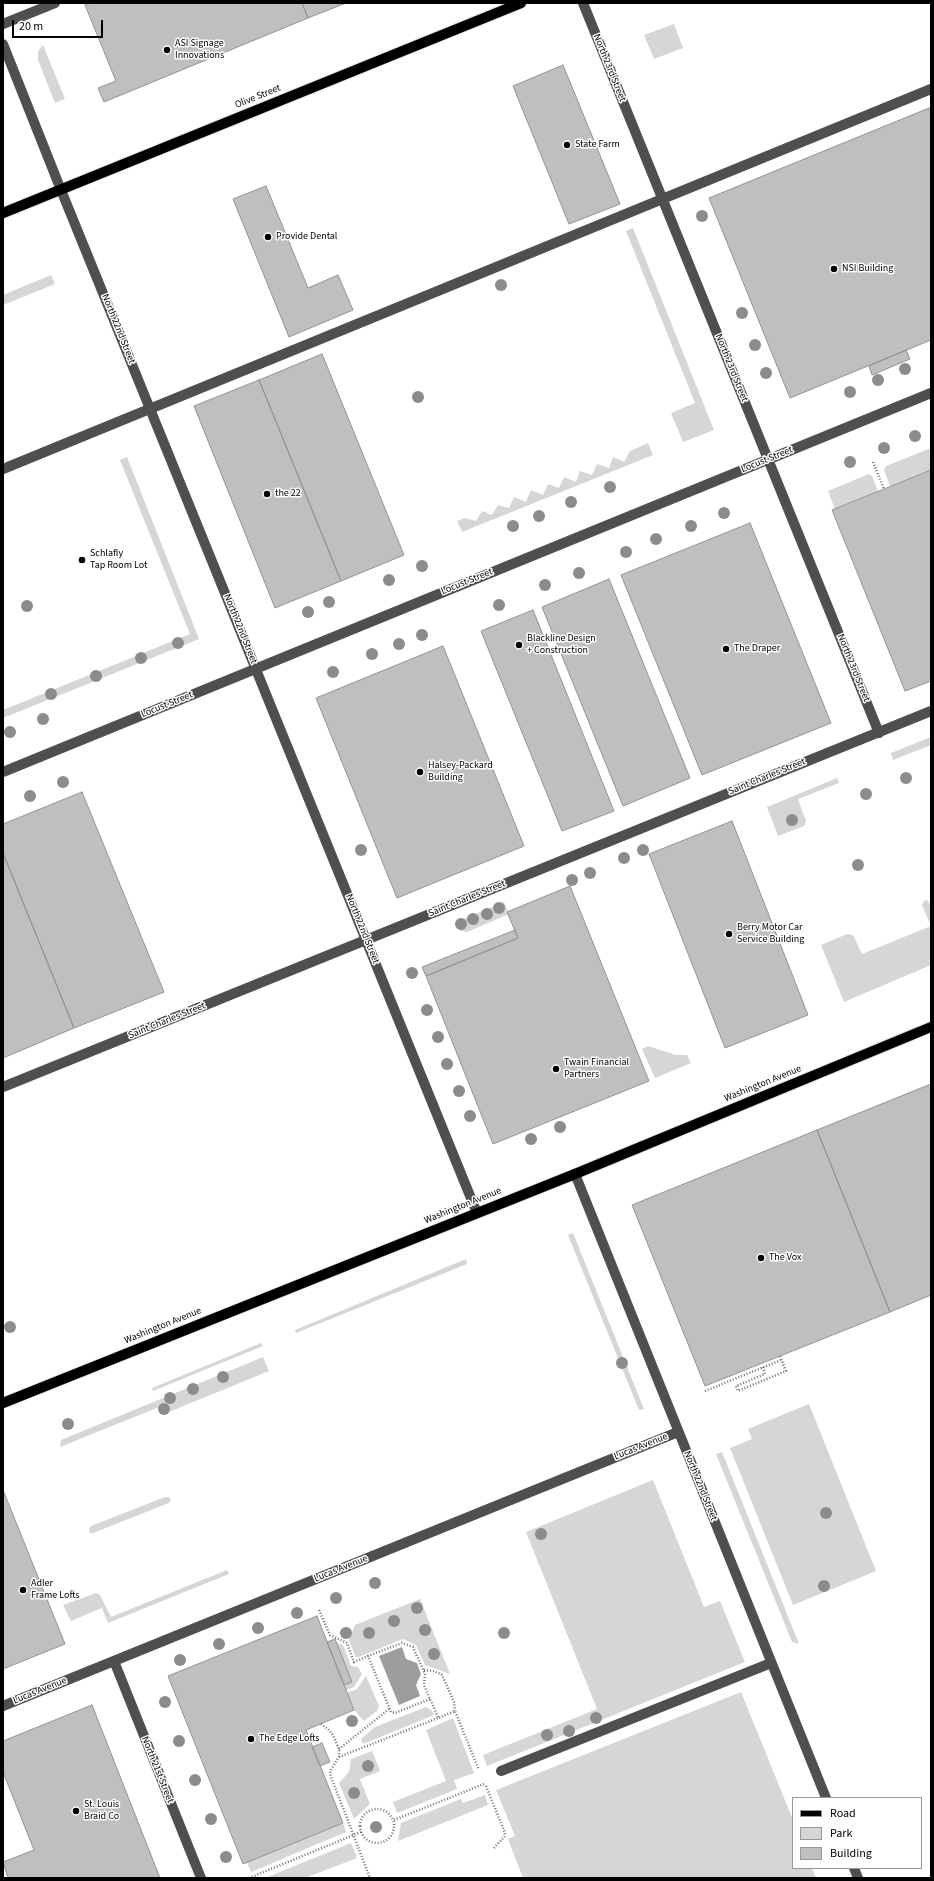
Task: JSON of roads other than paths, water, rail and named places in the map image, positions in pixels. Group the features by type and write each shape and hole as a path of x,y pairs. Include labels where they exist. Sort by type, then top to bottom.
{"main road":[{"name":"Olive Street","path":"3,213 521,3"},
{"name":"Washington Avenue","path":"3,1403 477,1214 931,1027"}],"street":[{"path":"3,24 55,3"},
{"name":"North 23rd Street","path":"583,3 879,733"},
{"name":"North 22nd Street","path":"3,44 60,190 256,668 477,1214"},
{"path":"3,469 931,89"},
{"name":"Locust Street","path":"3,772 768,459 931,394"},
{"name":"Saint Charles Street","path":"3,1087 931,711"},
{"name":"North 22nd Street","path":"575,1174 826,1797"},
{"name":"Lucas Avenue","path":"3,1706 678,1432"},
{"name":"North 21st Street","path":"114,1662 201,1878"},
{"path":"501,1771 771,1663"}],"place":[{"name":"ASI Signage Innovations","path":"167,50"},
{"name":"State Farm","path":"567,145"},
{"name":"Provide Dental","path":"268,237"},
{"name":"NSI Building","path":"834,269"},
{"name":"the 22","path":"267,494"},
{"name":"Schlafly Tap Room Lot","path":"82,560"},
{"name":"Blackline Design + Construction","path":"519,645"},
{"name":"The Draper","path":"726,649"},
{"name":"Halsey-Packard Building","path":"420,772"},
{"name":"Berry Motor Car Service Building","path":"729,934"},
{"name":"Twain Financial Partners","path":"556,1069"},
{"name":"The Vox","path":"761,1258"},
{"name":"Adler Frame Lofts","path":"23,1590"},
{"name":"The Edge Lofts","path":"251,1739"},
{"name":"St. Louis Braid Co","path":"76,1811"}]}
